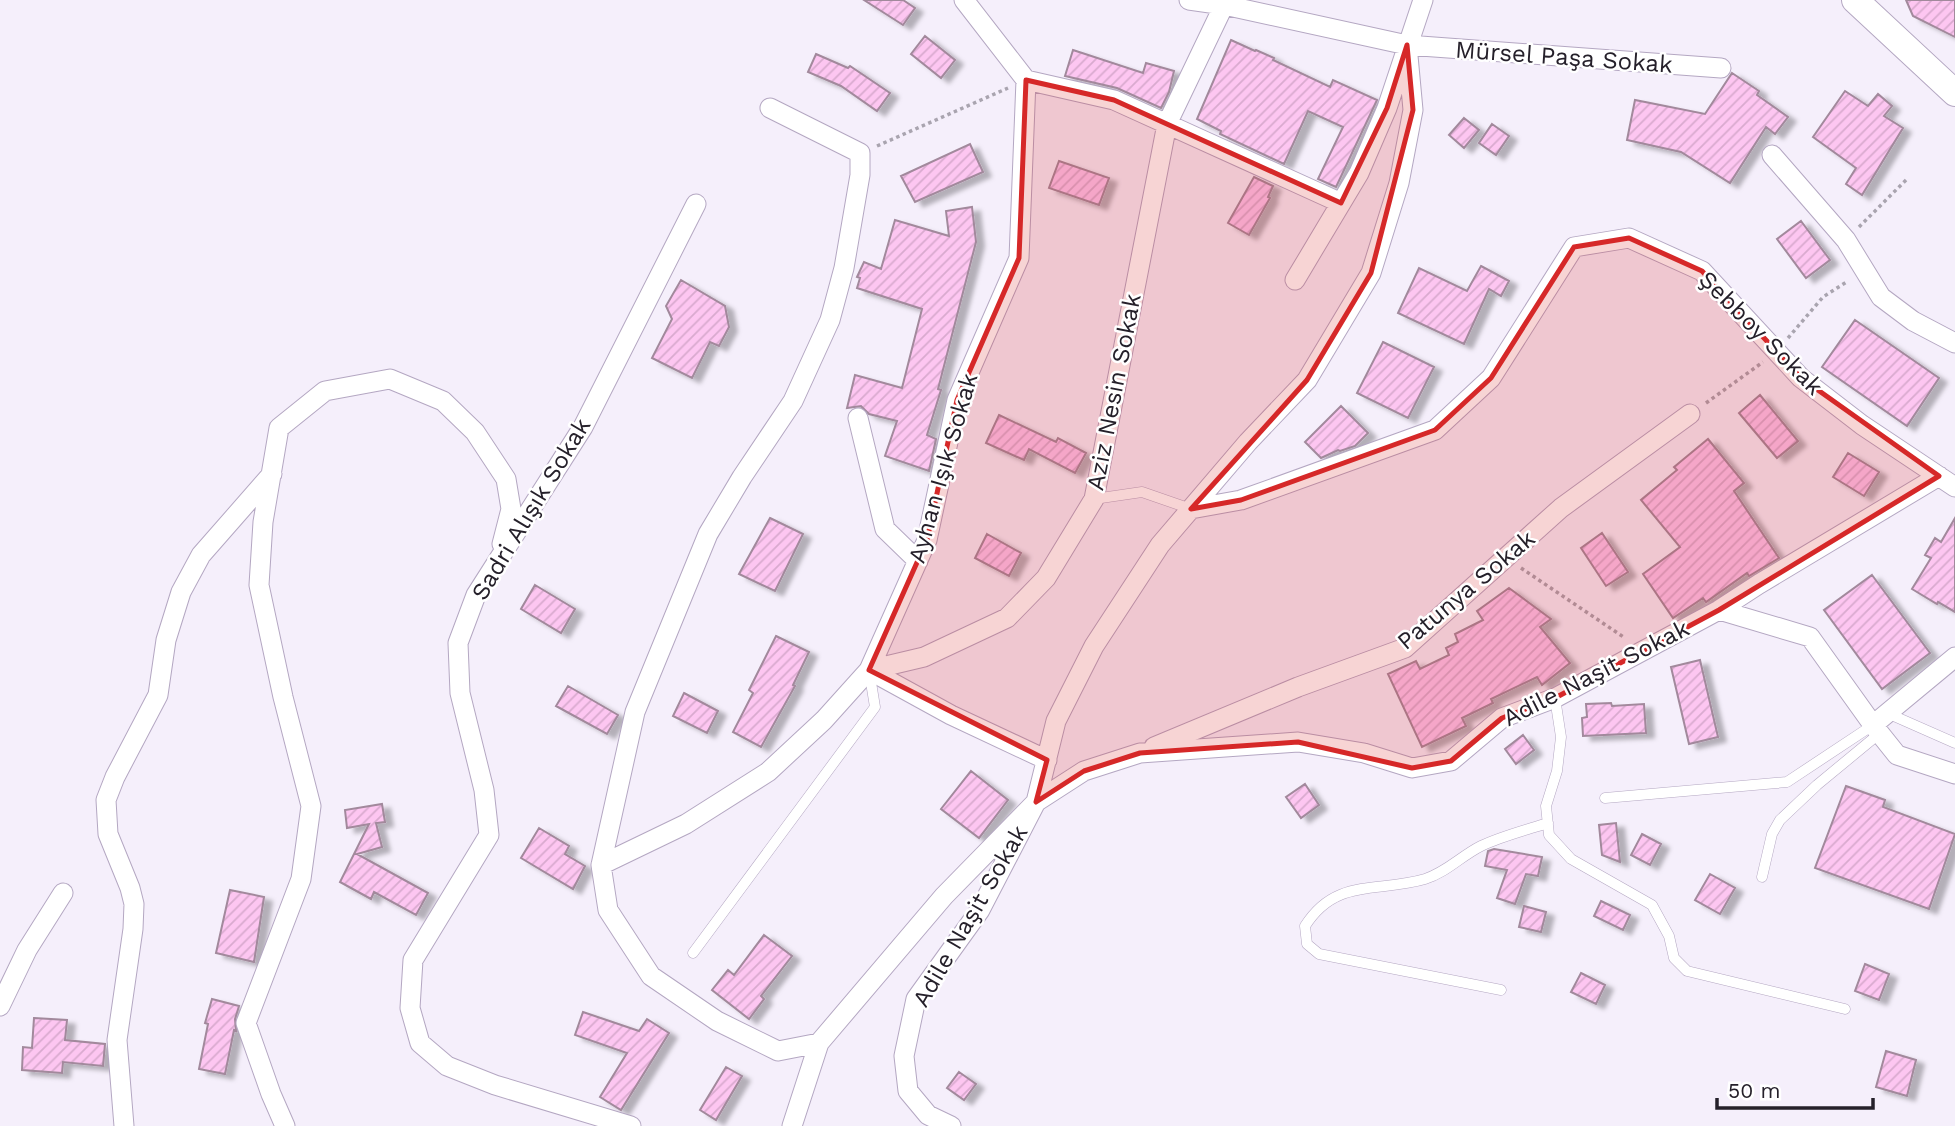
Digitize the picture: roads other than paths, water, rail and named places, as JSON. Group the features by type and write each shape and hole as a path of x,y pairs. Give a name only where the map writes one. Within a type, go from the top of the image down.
{"street":[{"path":"964,0 1026,80 1114,100 1341,203"},
{"name":"Mürsel Paşa Sokak","path":"1189,0 1224,5 1407,45 1721,68"},
{"path":"1296,280 1359,173 1387,108 1423,0"},
{"path":"1855,0 1955,93"},
{"path":"1875,0 1884,26"},
{"name":"Aziz Nesin Sokak","path":"869,670 924,657 1007,618 1046,578 1094,499 1167,124 1224,5"},
{"path":"792,1126 819,1043 944,896 1036,802 1056,721 1094,646 1160,545 1248,442 1307,380 1371,273 1399,183 1413,110 1407,45"},
{"name":"Ayhan Işık Sokak","path":"601,865 687,824 768,772 824,720 869,670 927,540 957,400 1019,258 1026,80"},
{"path":"770,108 860,153 860,175 844,268 830,320 793,401 708,534 635,712 601,865 608,910 652,976 717,1021 778,1051 819,1043"},
{"path":"1772,155 1846,240 1881,296 1913,321 1955,343"},
{"name":"Sadri Alışık Sokak","path":"631,1126 495,1085 447,1066 420,1043 410,1008 413,960 489,835 484,790 460,693 458,643 476,595 583,427 696,204"},
{"name":"Şebboy Sokak","path":"1191,509 1241,500 1435,430 1491,378 1574,247 1629,238 1702,271 1801,378 1862,425 1947,481"},
{"path":"285,1126 246,1023 301,879 311,806 259,585 262,522 273,473 279,428 325,391 390,379 443,401 475,432 506,479 511,509 497,562"},
{"name":"Patunya Sokak","path":"1140,753 1298,687 1405,648 1562,508 1690,414"},
{"path":"858,418 885,529 918,561"},
{"path":"124,1126 117,1040 133,929 134,904 108,834 106,800 115,777 159,695 166,640 181,592 201,555 273,473"},
{"name":"Adile Naşit Sokak","path":"951,1126 928,1115 908,1091 904,1056 916,999 979,910 1036,802 1084,771 1140,753 1298,742 1364,753 1412,768 1451,761 1502,719 1555,698 1720,610 1759,584 1947,481"},
{"path":"1720,610 1810,637 1880,724 1897,755 1955,774"},
{"path":"1880,724 1955,657"},
{"path":"869,670 951,715 1047,760"},
{"path":"0,1006 27,950 63,893"}],"lane":[{"path":"1094,499 1142,492 1191,509"},
{"path":"693,953 875,707 869,670"},
{"path":"1555,698 1561,737 1557,771 1546,806 1549,835 1571,859 1652,905 1669,936 1674,958 1687,971 1845,1009"},
{"path":"1605,798 1787,782 1880,724 1955,743"},
{"path":"1762,877 1772,834 1780,820 1880,724"},
{"path":"1501,990 1319,954 1307,944 1305,926 1315,909 1350,890 1424,879 1447,869 1480,847 1548,823"}]}
